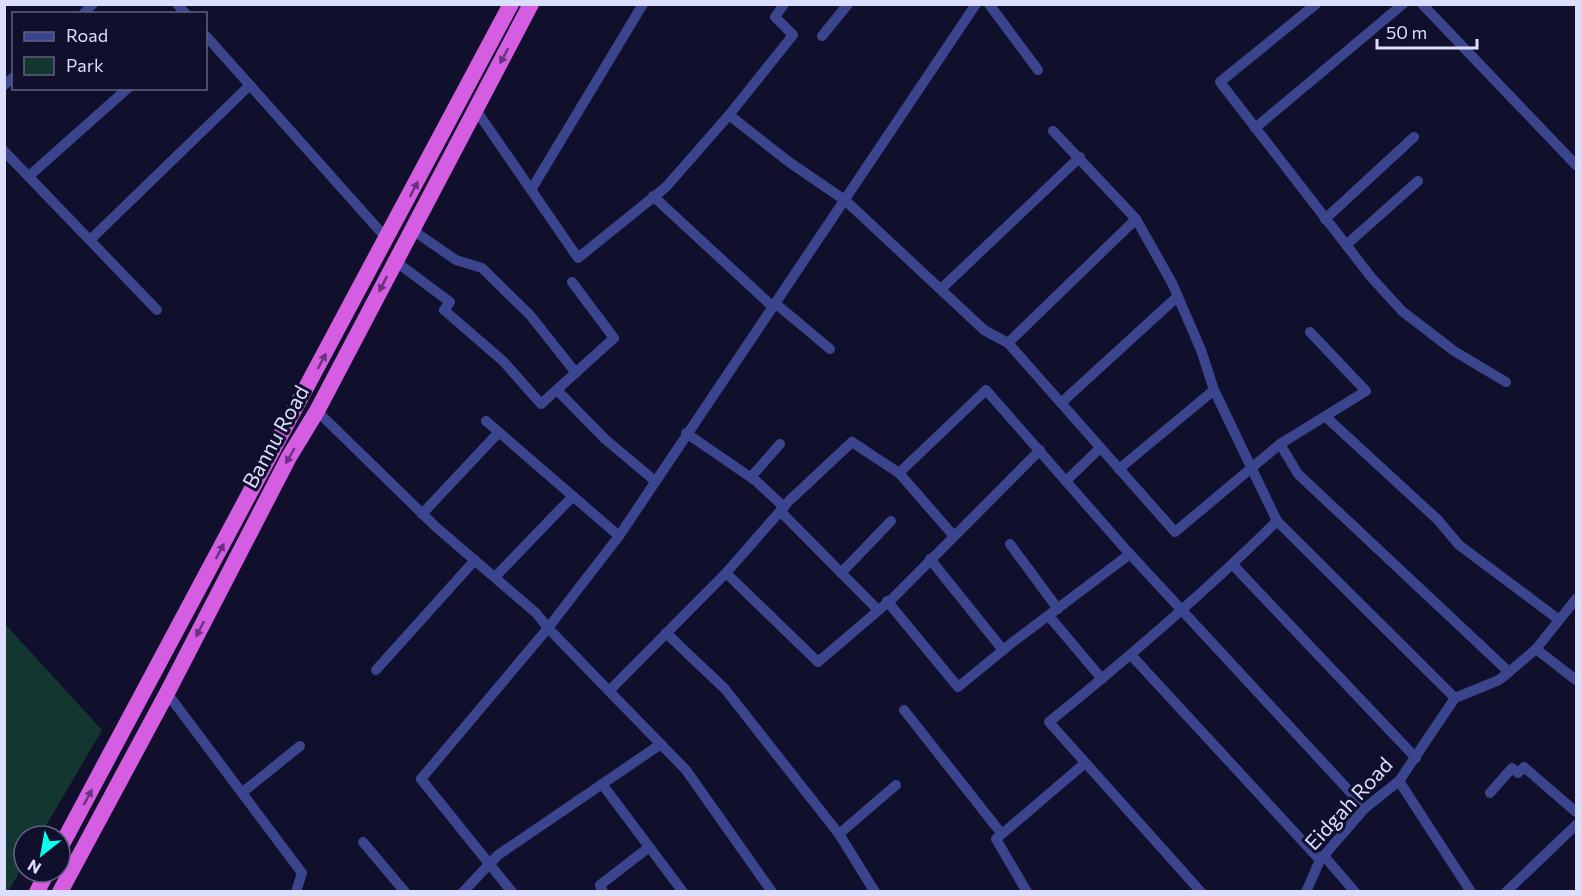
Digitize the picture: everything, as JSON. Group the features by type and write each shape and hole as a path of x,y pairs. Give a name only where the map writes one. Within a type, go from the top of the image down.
{"highway":[{"name":"Bannu Road","path":"72,826 511,4"},
{"name":"Bannu Road","path":"65,888 289,458 317,411 531,4"}],"street":[{"path":"531,190 643,4"},
{"path":"476,110 578,258 666,187 729,115 793,35 775,17 784,4"},
{"path":"822,36 848,4"},
{"path":"512,891 421,779 548,628 619,536 686,433 846,201 976,4"},
{"path":"989,4 1038,70"},
{"path":"1316,4 1220,82 1371,277 1402,311 1454,351 1506,381"},
{"path":"1255,128 1403,4"},
{"path":"1422,4 1576,165"},
{"path":"207,37 387,239"},
{"path":"90,240 250,86"},
{"path":"29,176 126,90"},
{"path":"729,115 789,162 846,201 984,330 1008,343 1175,532 1280,444 1366,391 1310,332"},
{"path":"1053,131 1080,157 1136,219 1178,296 1201,350 1214,390 1277,521 1455,698 1499,680 1509,672 1536,649 1576,599"},
{"path":"1325,219 1414,137"},
{"path":"4,151 157,310"},
{"path":"941,289 1080,157"},
{"path":"1346,245 1418,181"},
{"path":"653,196 774,305 830,349"},
{"path":"1008,343 1136,219"},
{"path":"411,229 456,260 482,268 530,315 576,373"},
{"path":"395,261 450,302 444,310 503,361 541,404 614,338 572,282"},
{"path":"1061,403 1178,296"},
{"path":"557,390 605,439 655,481"},
{"path":"899,473 986,390 1181,611 1365,808"},
{"path":"1119,469 1214,390"},
{"path":"317,411 422,514 536,613 686,770 772,891"},
{"path":"1326,417 1438,520 1459,545 1558,619"},
{"path":"486,421 619,536"},
{"path":"422,514 499,432"},
{"path":"686,433 751,477 878,610"},
{"path":"609,691 726,573 782,509 852,442 899,473 953,536"},
{"path":"751,477 780,444"},
{"path":"1280,444 1298,474 1509,672"},
{"path":"1066,481 1101,448"},
{"path":"726,573 818,662 887,602 1040,450"},
{"path":"495,577 573,496"},
{"path":"841,573 891,521"},
{"path":"1201,891 1084,764 1050,722 1131,656 1277,521"},
{"path":"1010,544 1054,613 1102,679"},
{"path":"887,602 958,687 1130,554"},
{"path":"930,559 1003,650"},
{"path":"376,670 475,560"},
{"path":"1233,564 1416,758"},
{"path":"666,633 725,688 839,834 875,891"},
{"path":"1536,649 1576,680"},
{"path":"1131,656 1355,891"},
{"path":"167,693 302,873 296,891"},
{"name":"Eidgah Road","path":"1306,891 1322,858 1365,808 1399,781 1455,698"},
{"path":"904,710 1001,832"},
{"path":"463,891 488,863 661,744"},
{"path":"243,792 300,746"},
{"path":"1027,891 996,839 1001,832 1084,764"},
{"path":"1490,793 1512,768 1518,773 1524,767 1576,812"},
{"path":"1399,781 1471,891"},
{"path":"602,784 648,848 683,891"},
{"path":"839,834 896,785"},
{"path":"1506,891 1576,825"},
{"path":"363,842 405,891"},
{"path":"603,891 600,885 648,848"}],"green space":[{"path":"4,623 102,730 47,824 12,824 13,884 8,892 4,891"}]}
